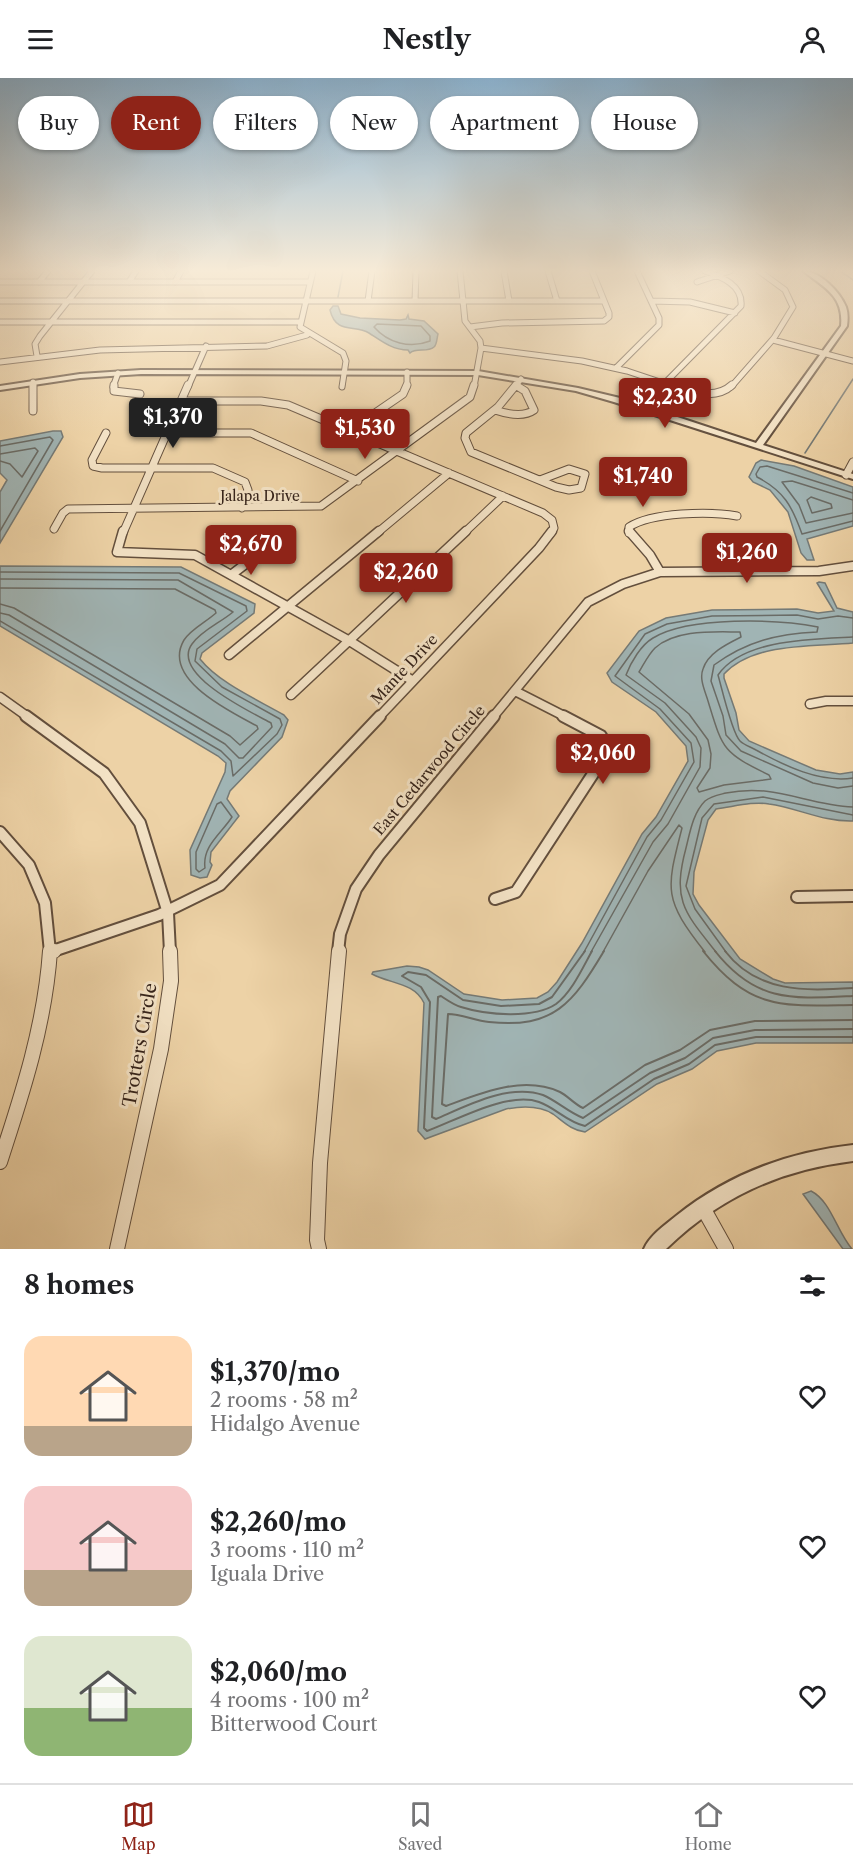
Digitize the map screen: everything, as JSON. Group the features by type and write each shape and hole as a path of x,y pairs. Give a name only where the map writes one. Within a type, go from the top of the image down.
{"street":[{"path":"37,356 35,344 48,326"},
{"path":"300,326 308,335 342,351 346,359 342,387"},
{"path":"481,326 470,327 482,348 530,351 616,368 700,394 723,393 784,326"},
{"path":"575,326 577,332"},
{"path":"616,368 658,326"},
{"path":"665,383 722,326"},
{"path":"758,446 842,332 843,326"},
{"path":"0,362 125,347 267,346 308,335"},
{"path":"773,340 853,361"},
{"path":"206,346 133,508 118,543 117,552 195,555 348,640 413,681"},
{"name":"Jalapa Drive","path":"54,529 63,513 68,509 321,506 470,397 478,373 482,348"},
{"path":"349,431 403,394 406,388 407,372"},
{"path":"118,373 113,387 114,392 140,394"},
{"path":"0,388 118,373 478,373 519,382 576,389 617,400 849,476 853,462"},
{"path":"33,382 33,411"},
{"path":"519,382 495,410 466,433 468,450 540,480 564,489 576,490 585,483 585,474 573,468 540,480"},
{"path":"495,410 509,415 531,413 534,410 519,382"},
{"name":"Mante Drive","path":"50,952 168,913 190,904 220,885 548,539 554,528 552,520 543,513 278,402 181,401"},
{"path":"106,433 92,460 93,466 213,468 245,482 248,490 242,508"},
{"path":"166,433 251,433 358,481"},
{"path":"229,656 449,473"},
{"path":"291,694 503,496"},
{"path":"660,572 650,555 629,533 629,527 635,523 684,513 722,512 737,516"},
{"path":"231,575 256,556"},
{"name":"East Cedarwood Circle","path":"319,1249 317,1240 320,1163 340,934 356,889 379,855 588,602 619,585 660,572 819,571 853,566"},
{"path":"495,899 516,892 604,757 607,746 601,736 515,691"},
{"name":"Trotters Circle","path":"0,697 104,773 140,823 168,913 171,981 161,1049 117,1249"},
{"path":"810,704 826,701 853,701"},
{"path":"0,832 15,844 30,867 41,892 48,920 50,952 48,989 42,1027 0,1162"},
{"path":"797,897 853,896"},
{"path":"653,1249 702,1206 772,1170 812,1159 853,1153"},
{"path":"702,1206 726,1249"}],"water":[{"path":"341,326 429,326 438,334 434,347 410,353 364,330"},
{"path":"61,431 63,437 0,543 0,492 7,480 0,473 0,441"},
{"path":"761,460 794,466 853,487 853,526 807,539 814,560 807,560 801,553 788,512 770,490 753,482 749,477 756,463"},
{"path":"0,566 181,567 255,604 254,613 202,653 200,659 217,676 284,715 288,720 282,737 230,791 227,799 239,816 211,852 212,865 207,877 200,878 191,875 190,850 225,772 226,763 218,756 0,626"},
{"path":"817,583 825,583 837,608 853,612 853,643 767,651 737,664 724,674 724,678 736,713 739,730 749,741 816,770 840,774 853,772 853,821 821,817 763,803 716,809 708,820 694,872 693,894 740,959 773,979 785,983 853,982 853,1043 756,1043 717,1051 692,1069 657,1084 585,1132 572,1128 548,1111 524,1107 506,1109 425,1139 418,1131 424,1003 420,996 408,987 372,974 373,972 407,966 419,967 428,970 464,994 502,1000 537,998 548,992 582,943 642,834 656,817 688,761 686,746 656,712 612,682 607,673 639,631 666,618 712,610 797,609 818,613 834,611"},
{"path":"811,1191 829,1209 852,1249 843,1249 803,1194"}],"waterway":[{"path":"805,453 853,379"}]}
